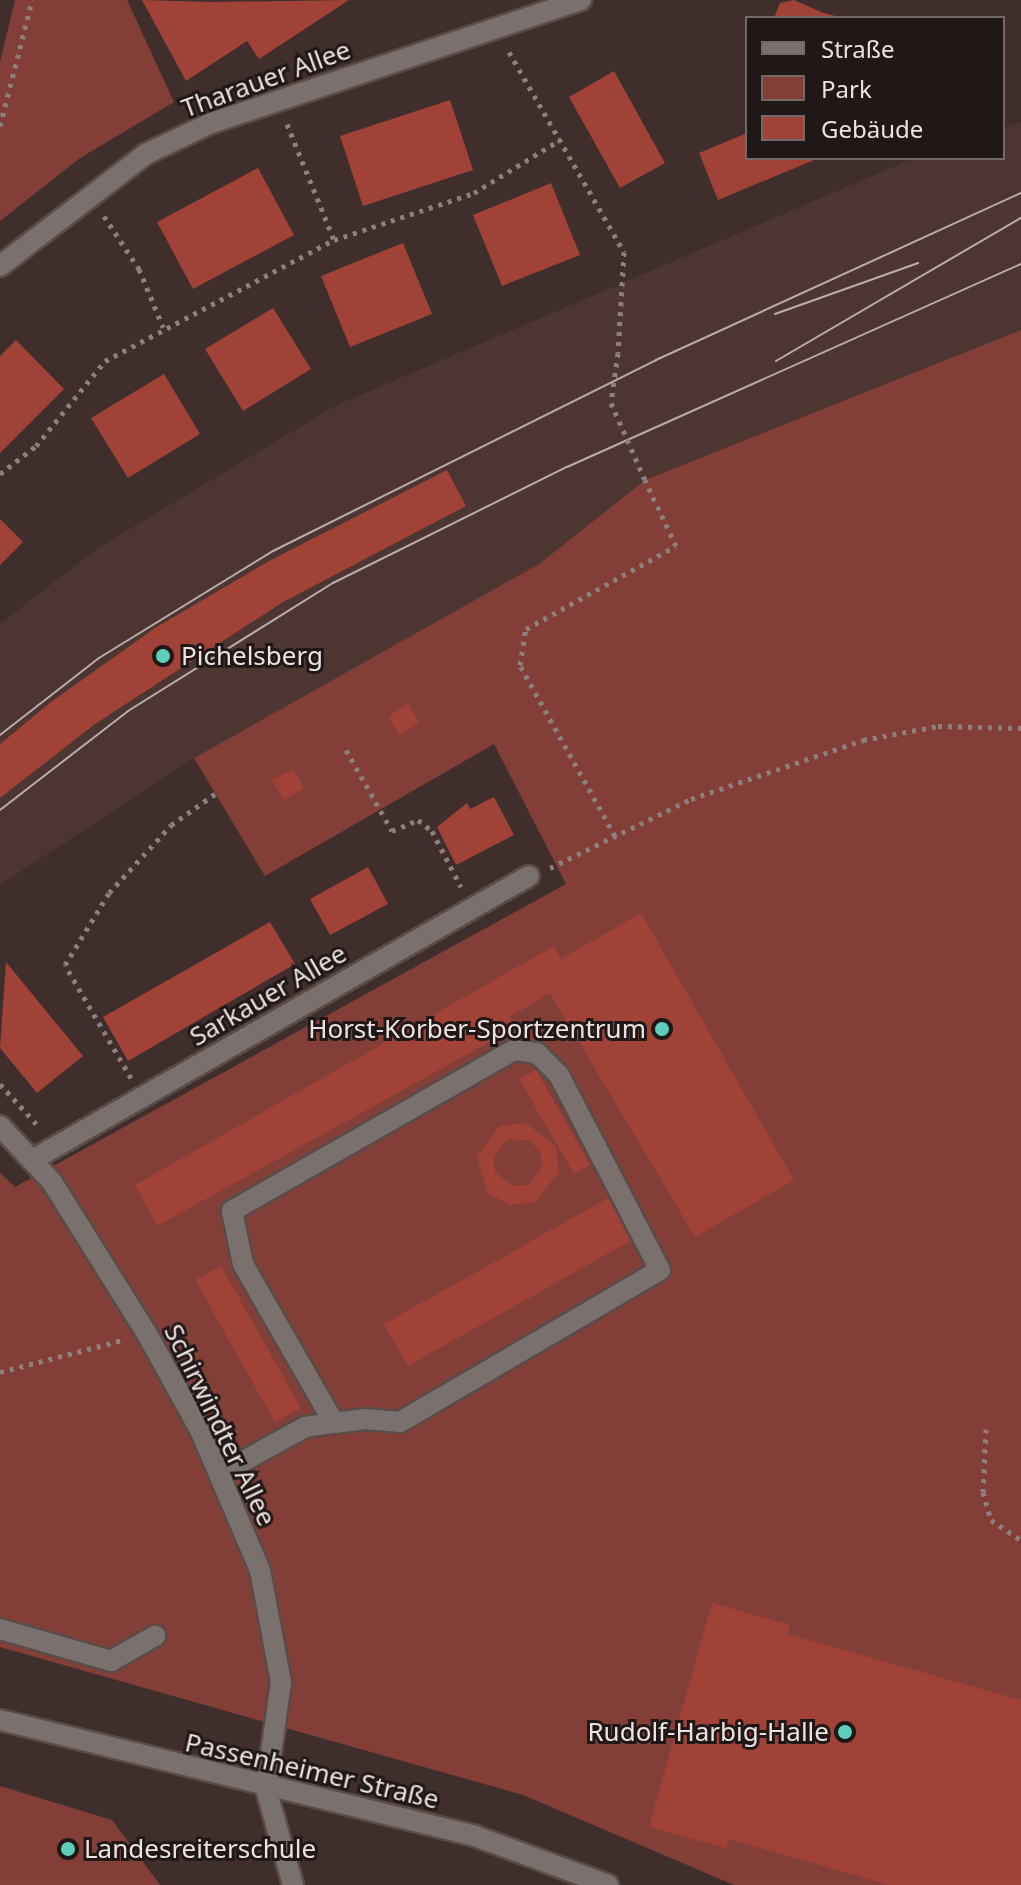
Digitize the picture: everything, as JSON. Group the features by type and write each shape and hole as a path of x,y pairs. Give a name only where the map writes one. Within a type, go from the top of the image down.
{"street":[{"name":"Tharauer Allee","path":"0,266 146,154 211,123 581,0"},
{"name":"Sarkauer Allee","path":"34,1159 529,876"},
{"path":"220,1474 305,1427 334,1423 400,1422 660,1270 559,1075 537,1053 514,1050 232,1211 243,1264 334,1423"},
{"name":"Schirwindter Allee","path":"0,1126 34,1159 147,1334 220,1474 273,1621 281,1682 266,1789"},
{"path":"0,1629 111,1661 155,1636"},
{"name":"Passenheimer Straße","path":"0,1720 266,1789 475,1836 608,1885"},
{"path":"266,1789 293,1885"}],"path":[{"path":"0,126 32,0"},
{"path":"509,52 624,252 618,353 611,403 676,546 526,629 520,665 615,836"},
{"path":"287,124 334,240"},
{"path":"0,474 36,446 105,361 163,327 334,240 474,193 561,139"},
{"path":"104,215 139,269 163,327"},
{"path":"548,869 691,799 863,740 938,726 1021,728"},
{"path":"346,750 392,831 418,820 432,831 472,908"},
{"path":"141,1096 65,965 109,893 171,825 215,794"},
{"path":"0,1084 56,1146"},
{"path":"0,1372 147,1334"},
{"path":"986,1429 983,1492 991,1520 1021,1540"}],"shaded area":[{"path":"1021,122 1021,330 645,480 539,564 194,758 0,885 0,624 98,548 335,406 909,160 1005,160 1005,127"}],"green space":[{"path":"15,0 127,0 174,102 80,158 0,221 0,62"},
{"name":"Horst-Korber-Sportzentrum","path":"1021,330 1021,1885 734,1885 523,1795 0,1647 0,1173 15,1187 566,884 494,744 265,876 194,758 539,564 645,480"},
{"name":"Landesreiterschule","path":"0,1786 112,1820 160,1885 0,1885"}],"building":[{"path":"142,0 349,0 259,59 247,41 186,81"},
{"path":"794,0 835,16 775,16 780,3"},
{"path":"614,71 665,163 620,188 569,97"},
{"path":"450,100 473,170 363,206 340,136"},
{"path":"745,134 745,160 814,160 718,200 699,153"},
{"path":"258,168 294,235 193,289 157,222"},
{"path":"551,183 580,255 502,286 473,215"},
{"path":"403,243 432,314 350,347 321,276"},
{"path":"273,308 311,369 243,411 205,349"},
{"path":"16,340 64,389 0,453 0,356"},
{"path":"164,374 200,434 128,478 91,418"},
{"path":"447,470 466,506 283,602 95,724 0,798 0,744 51,702 155,628 269,561"},
{"path":"0,519 23,542 0,565"},
{"path":"408,703 419,722 400,736 388,717"},
{"path":"293,769 304,788 284,800 272,780"},
{"path":"494,797 514,835 456,865 437,827 467,803 470,809"},
{"path":"368,867 388,904 330,935 310,899"},
{"path":"641,913 794,1180 695,1237 550,993 509,1017 515,1028 157,1226 135,1185 554,946 561,959"},
{"path":"270,922 295,964 128,1061 103,1017"},
{"path":"6,962 83,1056 37,1093 0,1048"},
{"path":"536,1070 590,1165 574,1174 519,1079"},
{"path":"526,1123 556,1146 559,1172 535,1202 510,1205 487,1193 477,1156 500,1126","holes":["507,1139 530,1140 540,1152 542,1167 528,1185 513,1186 495,1172 494,1157"]},
{"path":"608,1198 632,1240 408,1366 384,1324"},
{"path":"221,1266 301,1408 275,1422 195,1280"},
{"name":"Rudolf-Harbig-Halle","path":"712,1603 790,1625 787,1634 1021,1700 1021,1885 890,1885 729,1839 726,1848 649,1827"}],"tram line":[{"path":"0,735 99,658 273,551 656,360 1021,193"},
{"path":"776,361 1021,218"},
{"path":"775,314 918,263"},
{"path":"0,810 128,711 333,583 567,467 1021,264"}],"place":[{"name":"Pichelsberg","path":"163,656"},
{"name":"Horst-Korber-Sportzentrum","path":"662,1029"},
{"name":"Rudolf-Harbig-Halle","path":"845,1732"},
{"name":"Landesreiterschule","path":"68,1849"}]}
